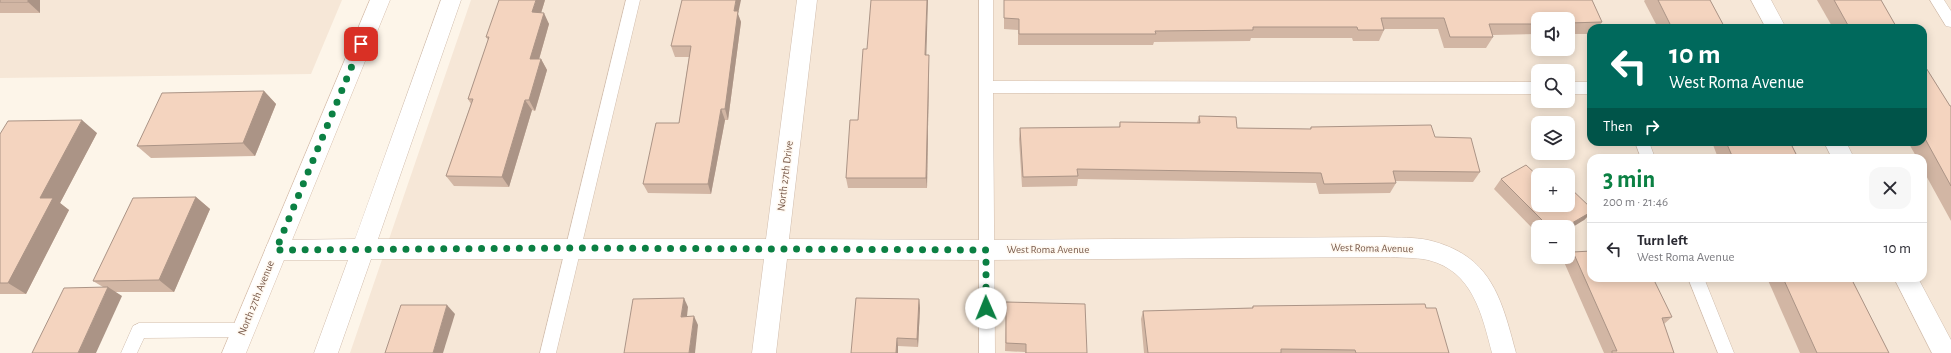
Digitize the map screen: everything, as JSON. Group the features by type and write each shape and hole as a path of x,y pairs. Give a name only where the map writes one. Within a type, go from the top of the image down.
{"street":[{"name":"North 27th Avenue","path":"234,353 380,0"},
{"path":"326,353 451,0"},
{"name":"North 27th Drive","path":"764,353 807,0"},
{"path":"1761,0 1774,24"},
{"name":"West Roma Avenue","path":"276,250 362,251 574,248 986,250 1385,247 1427,249 1442,253 1459,261 1473,272 1490,307 1504,353"},
{"path":"1908,282 1945,353"}],"lane":[{"path":"548,353 633,0"},
{"path":"986,0 987,353"},
{"path":"1937,0 1951,22"},
{"path":"986,87 1531,88"},
{"path":"1575,88 1587,88"},
{"path":"1698,282 1726,353"},
{"path":"129,353 139,331 244,330"}],"shaded area":[{"path":"0,0 342,0 311,74 0,78"},
{"path":"471,0 1951,0 1951,353 350,353"}],"building":[{"path":"0,0 28,0 28,2 0,2"},
{"path":"499,0 536,0 532,12 544,13 530,59 541,59 529,100 525,100 502,177 446,176 473,99 468,99 489,37 486,37"},
{"path":"682,0 736,0 734,11 738,11 725,109 721,109 708,184 643,184 656,123 679,123 691,46 671,46"},
{"path":"871,0 927,0 925,55 929,55 926,178 846,178 850,120 858,120 863,49 867,49"},
{"path":"1004,0 1592,0 1602,22 1575,23 1575,12 1531,12 1531,24 1489,24 1493,37 1450,37 1444,18 1381,18 1384,30 1358,30 1357,27 1253,27 1253,30 1155,31 1156,34 1019,34 1019,19 1004,18"},
{"path":"1658,0 1710,0 1723,24 1670,24"},
{"path":"1834,0 1881,0 1895,24 1847,24"},
{"path":"1927,69 1951,106 1951,186 1927,142"},
{"path":"264,91 243,143 137,146 162,93"},
{"path":"1199,116 1236,117 1237,128 1311,129 1311,127 1431,125 1435,137 1471,138 1480,172 1393,171 1396,183 1324,184 1321,173 1077,169 1078,176 1023,177 1020,128 1120,127 1120,122 1200,123"},
{"path":"82,120 40,198 53,198 8,283 0,283 0,134 8,121"},
{"path":"1728,146 1792,146 1796,154 1731,154"},
{"path":"1526,165 1531,170 1531,209 1501,179"},
{"path":"1575,193 1587,204 1587,214 1575,221 1575,220 1542,220 1534,212 1575,212"},
{"path":"196,197 159,280 93,281 133,198"},
{"path":"1587,251 1587,282 1655,282 1672,317 1662,318 1674,353 1612,353 1612,351 1617,351 1575,256 1575,252"},
{"path":"1785,282 1853,282 1889,353 1817,353"},
{"path":"108,287 78,353 32,353 64,288"},
{"path":"684,298 681,317 694,316 689,353 624,353 633,299"},
{"path":"856,298 919,299 917,339 897,338 896,353 851,353"},
{"path":"1006,302 1085,304 1087,353 1026,353 1026,344 1006,343"},
{"path":"1425,304 1426,308 1436,308 1449,353 1356,353 1355,350 1281,349 1281,353 1148,353 1143,311 1253,308 1253,306"},
{"path":"401,305 447,305 433,353 385,353"}],"route":[{"path":"361,44 276,250 362,251 574,248 986,250 986,308"}]}
